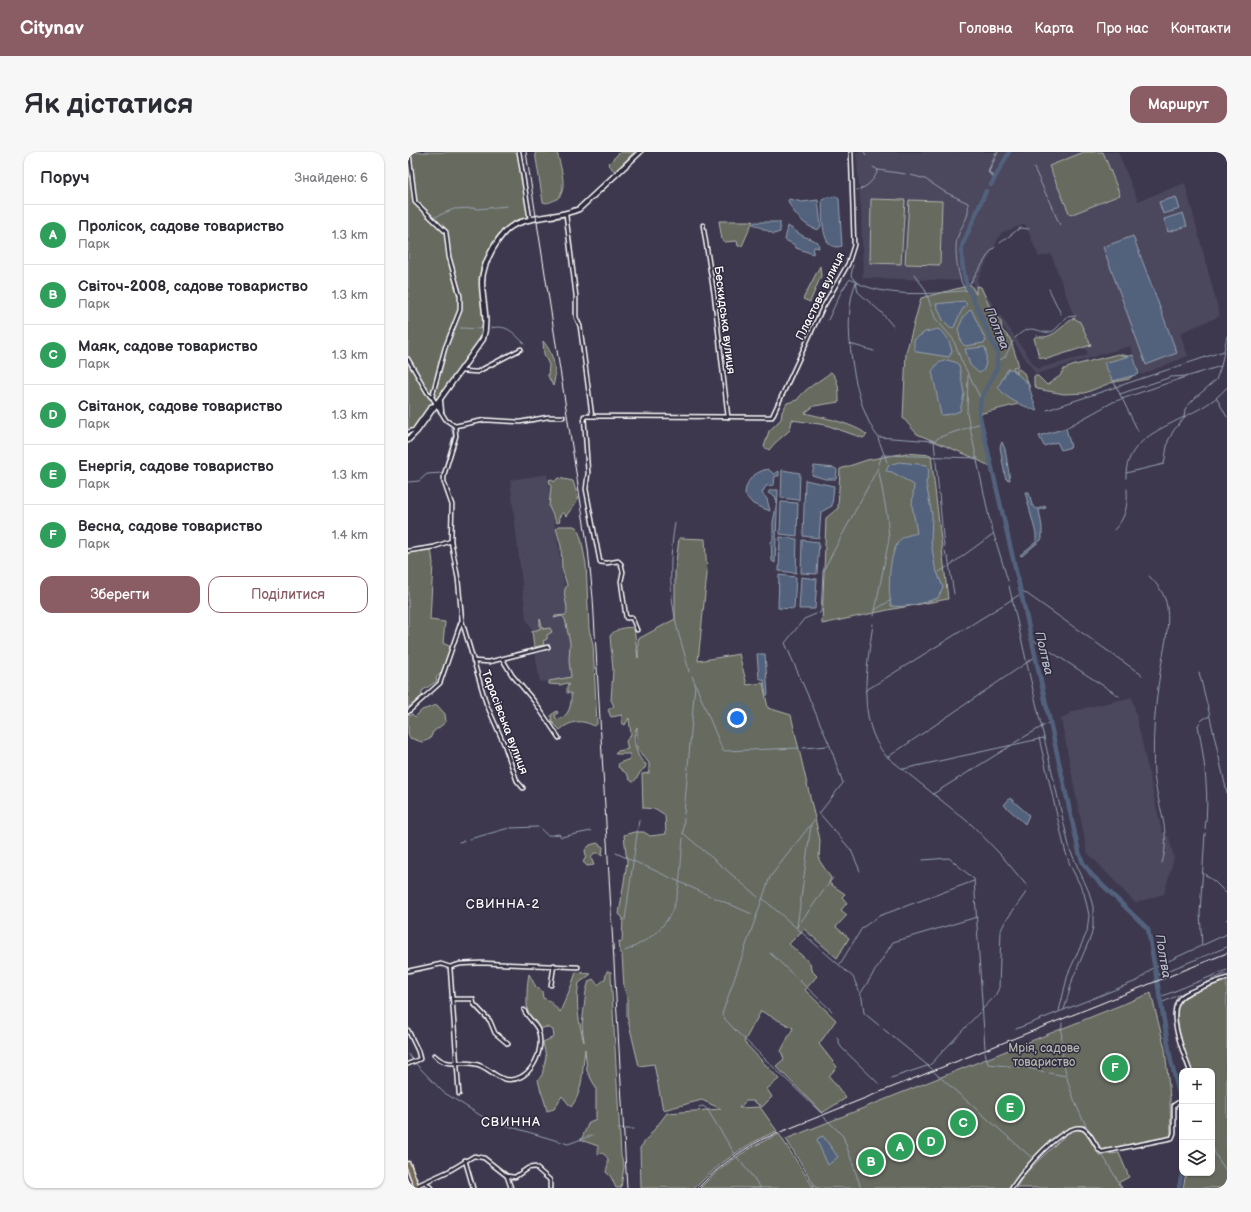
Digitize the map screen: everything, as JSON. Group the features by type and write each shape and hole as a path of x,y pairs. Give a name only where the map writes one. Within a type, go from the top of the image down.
{"main road":[{"path":"408,440 417,431 478,348 486,329 482,280 485,267 498,240 505,231 518,223 566,215 587,204 640,152"},
{"path":"438,402 441,411"},
{"path":"432,410 437,409 441,411"},
{"path":"408,1164 417,1187"}],"street":[{"path":"409,152 414,198 419,207 442,226 446,232 449,258 460,296 460,310 445,348 432,397"},
{"path":"519,152 530,220"},
{"name":"Пластова вулиця","path":"728,417 772,417 822,310 848,264 854,246 851,152"},
{"path":"566,215 576,296 576,317 580,326 592,416"},
{"name":"Бескидська вулиця","path":"703,225 714,294 728,417"},
{"path":"462,371 477,372 521,349"},
{"path":"408,359 427,392 438,402 431,406 414,430 408,432"},
{"path":"441,411 446,420 455,426 485,420 520,422 548,417 563,417"},
{"path":"637,630 632,618 626,618 621,581 623,572 621,564 618,561 607,563 600,562 598,554 586,489 588,473 584,416 728,417"},
{"name":"Тарасівська вулиця","path":"455,426 456,436 444,475 453,514 451,541 458,579 462,621 492,720 504,744 517,781 523,788"},
{"path":"408,551 434,547 451,541"},
{"path":"408,712 440,683 462,621"},
{"path":"473,661 489,662 503,660 548,647"},
{"path":"503,660 512,675 534,701 559,738"},
{"path":"408,971 441,964 450,967 460,964 481,963 578,967"},
{"path":"551,985 554,965"},
{"path":"450,967 459,1094"},
{"path":"1189,1068 1174,1015 1175,1007 1183,996 1227,978"},
{"path":"452,999 473,999 474,1004 490,1020 495,1033 508,1044"},
{"path":"434,1055 444,1062 457,1064 473,1063 482,1066 496,1076 505,1080 515,1079 529,1072 538,1054 540,1044 538,1030 524,1010"},
{"path":"408,1030 418,1051 420,1059 408,1064"},
{"path":"1012,1188 1020,1174 1036,1157 1071,1129 1083,1128 1086,1130 1099,1150 1102,1152 1172,1138 1174,1133 1174,1105 1179,1102"},
{"path":"417,1187 474,1156 484,1158 507,1176 515,1177 528,1168 535,1167 550,1180 550,1188"},
{"path":"466,1160 473,1188"},
{"path":"507,1176 511,1188"},
{"path":"426,1183 431,1188"}],"shaded area":[{"path":"856,152 1118,152 1138,201 1185,183 1220,316 1180,333 1188,356 1141,375 1130,346 1036,374 972,281 863,278 861,210","holes":["1025,224 1039,257 1051,254 1088,355 1037,369 977,281 1001,233"]},
{"path":"547,474 567,603 574,679 540,682 536,659 536,637 526,619 510,480"},
{"path":"1132,697 1162,832 1169,837 1174,858 1164,894 1135,903 1087,852 1061,719 1073,711"}],"green space":[{"path":"408,152 518,152 529,217 528,219 506,228 497,236 482,264 479,278 484,325 479,341 441,394 429,406 408,437"},
{"path":"535,152 557,152 562,171 563,185 560,196 555,200 546,203 543,202"},
{"path":"620,152 634,152 615,172 608,164"},
{"path":"1084,152 1103,152 1120,195 1070,215 1049,166"},
{"path":"871,199 905,200 901,264 870,263"},
{"path":"909,200 942,201 940,265 905,264"},
{"path":"719,221 753,221 742,246 738,246 737,241 725,242 722,240"},
{"path":"820,266 821,276 810,302 803,299"},
{"path":"971,285 976,294 976,286 981,287 991,310 1001,322 1002,330 1010,338 1018,363 1017,367 1013,367 1019,379 1016,369 1019,369 1024,373 1030,388 1026,402 979,414 991,467 974,458 917,434 903,418 906,353 921,298"},
{"path":"1074,318 1080,322 1091,345 1047,359 1039,357 1034,338 1037,336 1047,336 1057,332"},
{"path":"543,341 547,346 554,362 555,375 553,386 548,376 549,365 544,354"},
{"path":"1118,354 1132,357 1138,371 1129,379 1110,383 1085,393 1064,394 1037,389 1034,384 1034,376 1038,376 1047,385 1060,376 1064,369"},
{"path":"831,372 836,378 839,390 839,402 814,406 805,413 847,424 855,427 867,435 863,438 826,425 792,420 790,430 769,450 764,447 769,431 781,419 782,412 787,403 797,400 809,388"},
{"path":"906,453 931,455 948,599 822,624 826,518 838,508 840,469 867,460"},
{"path":"558,478 573,481 577,494 577,500 566,516 563,512 559,517 560,521 557,523 549,507 551,487 549,480 552,479 554,482"},
{"path":"559,526 574,526 577,528 581,538 586,564 589,629 593,644 597,724 594,726 585,722 576,722 560,730 552,722 551,715 557,711 558,713 555,715 557,720 564,716 569,710 571,693 567,693 567,686 570,685 567,683 560,685 549,684 549,681 571,677 569,661 570,643 565,619 562,616 554,618 555,616 566,615 567,611 564,592 567,585 562,568 561,546 556,528"},
{"path":"679,538 705,539 707,574 698,661 739,654 747,685 763,683 768,708 791,715 820,840 819,860 831,878 829,883 845,894 842,897 847,903 841,910 847,915 836,927 849,938 837,958 804,929 789,944 810,963 811,970 817,976 805,990 836,1020 819,1044 837,1067 829,1076 846,1098 822,1113 776,1066 784,1059 781,1051 793,1028 761,1011 744,1042 779,1079 767,1089 772,1097 762,1107 753,1101 746,1101 739,1108 760,1107 777,1131 743,1148 713,1170 695,1188 641,1188 640,1148 667,1113 721,1109 702,1100 663,1110 654,1064 639,1066 627,1016 627,997 624,987 622,954 620,952 619,941 622,942 623,918 619,914 627,862 624,835 634,832 644,832 650,836 666,834 665,815 656,809 643,808 642,774 649,773 649,763 637,749 637,727 634,736 636,747 642,761 646,764 645,768 633,782 627,774 618,767 619,763 630,759 630,754 615,754 618,751 628,749 626,741 631,735 629,718 625,725 622,723 622,715 611,717 608,710 614,706 611,700 613,670 610,636 614,632 621,629 628,627 634,628 638,658 638,639 675,619 675,571"},
{"path":"431,548 433,563 430,620 445,622 443,643 451,647 443,671 436,678 437,681 422,691 422,696 408,708 408,551"},
{"path":"540,619 543,629 550,628 552,632 547,635 547,639 543,641 544,645 534,647 532,631 540,629"},
{"path":"437,705 445,714 446,722 433,732 430,739 422,742 410,738 408,734 408,717 412,714 415,717 422,710"},
{"path":"597,843 603,847 602,856 598,853 594,853 591,858 594,865 587,866 583,862 586,857 585,850 590,845"},
{"path":"607,971 611,972 621,1155 624,1166 621,1188 616,1188 611,1177 606,1172 608,1160 602,1153 598,1154 598,1146 581,1140 589,1122 596,1119 596,1088 587,1071 585,1049 582,1079 575,1101 571,1107 562,1096 554,1109 547,1111 538,1080 542,1075 546,1057 543,1042 554,1037 553,1030 547,1027 539,1029 532,1021 528,1013 527,1005 529,974 536,987 542,991 543,998 550,1001 560,1012 576,972 591,974 579,983 577,997 578,1012 584,1042 582,1025 586,991 589,981 593,979 598,985 605,979"},
{"path":"1227,979 1227,1188 1183,1188 1185,1176 1215,1176 1215,1068 1190,1068 1180,1034 1177,1014 1178,1006 1182,1000 1192,993"},
{"name":"Мрія, садове товариство","path":"1151,993 1165,1049 1170,1097 1171,1136 1102,1150 1086,1126 1072,1127 1061,1133 1045,1146 1022,1171 1010,1188 816,1188 786,1139"},
{"path":"1072,1129 1084,1131 1099,1155 1119,1153 1129,1177 1118,1183 1122,1188 1016,1188 1025,1173"},
{"path":"779,1134 814,1188 700,1188 718,1171 737,1157"}],"water":[{"path":"836,196 839,199 842,246 835,247 829,244 826,238 823,222 822,200 827,197"},
{"path":"1176,197 1180,209 1163,214 1159,202"},
{"path":"789,199 802,202 818,200 821,226 818,230 804,223 796,215 790,206 788,201"},
{"path":"1183,213 1187,226 1168,232 1164,219"},
{"path":"755,222 780,222 780,232 774,234 753,224"},
{"path":"788,226 803,236 818,242 819,248 814,247 813,254 796,248 795,245 785,240"},
{"path":"1133,236 1177,353 1146,365 1103,247"},
{"path":"964,301 967,304 962,310 954,327 951,328 943,320 936,304"},
{"path":"971,309 986,341 984,343 965,346 961,342 958,329 964,316"},
{"path":"938,329 944,333 949,341 952,351 949,357 917,352 914,348 914,340 925,332"},
{"path":"985,347 985,365 983,371 979,373 970,365 965,349"},
{"path":"1133,355 1139,374 1113,381 1104,363"},
{"path":"947,360 955,362 959,365 964,394 960,411 941,415 932,371 938,363"},
{"path":"1008,369 1012,369 1028,384 1037,411 1006,396 998,387"},
{"path":"1066,428 1071,447 1061,450 1057,442 1044,446 1039,436"},
{"path":"1002,442 1005,449 1010,480 1006,479 1005,476 1000,447"},
{"path":"899,462 927,465 929,472 926,483 932,515 931,541 935,567 943,587 938,598 915,605 891,606 889,582 893,554 896,546 902,538 917,533 912,505 914,485 892,472 886,471 889,465"},
{"path":"814,466 835,468 837,470 836,479 825,479 812,475"},
{"path":"768,469 774,474 779,471 779,476 775,476 774,485 766,486 762,493 767,499 770,511 753,504 745,495 745,490 751,478 758,472"},
{"path":"782,470 800,473 799,500 781,498"},
{"path":"805,480 834,486 832,506 821,512 819,538 803,536"},
{"path":"770,490 778,490 775,563 772,561 771,542 773,540 773,522 777,502 775,496 768,493"},
{"path":"1025,492 1029,492 1032,505 1037,509 1045,506 1046,508 1039,510 1042,527 1042,539 1022,556 1020,555 1036,542 1036,534"},
{"path":"781,502 798,503 797,536 780,534"},
{"path":"780,537 797,539 796,573 779,571"},
{"path":"802,540 819,542 817,574 801,573"},
{"path":"779,575 796,577 794,609 778,608"},
{"path":"801,577 817,579 815,609 799,609"},
{"path":"757,654 765,654 768,695 766,695 764,680 759,678"},
{"path":"1010,798 1029,815 1025,824 1004,805"},
{"path":"823,1136 838,1157 828,1165 817,1141 818,1138"}],"waterway":[{"path":"994,179 988,172 996,152"},
{"path":"995,178 989,172 998,152"},
{"name":"Полтва","path":"991,185 1009,152"},
{"path":"873,167 878,170 905,174"},
{"path":"1034,168 1060,225"},
{"path":"857,190 870,183 878,170"},
{"path":"911,175 925,179 945,192 968,203 968,213 958,236 956,248 957,264 961,280 966,291"},
{"name":"Полтва","path":"986,191 962,246 962,262 966,283 998,354 997,368 981,399 979,413 1079,852 1083,863 1092,875 1148,929 1171,1061 1182,1104"},
{"path":"435,217 454,209 478,209 507,206"},
{"path":"1000,243 1020,228 1029,229"},
{"path":"968,287 990,252 995,247"},
{"path":"853,265 851,276 856,282 858,292 881,312 893,326"},
{"path":"914,274 925,289 935,318 953,339 961,360 981,399"},
{"path":"828,320 841,292 850,279 878,290 909,294 970,290"},
{"path":"856,282 851,297 849,317 852,361 862,405 878,437 934,441 940,437 981,423"},
{"path":"1049,289 1061,314"},
{"path":"1015,338 1022,332 1032,329 1044,332 1053,331 1066,317 1076,316"},
{"path":"460,328 482,329"},
{"path":"491,328 506,328 525,344"},
{"path":"1189,376 1221,366 1227,336"},
{"path":"998,361 1005,357 1013,341"},
{"path":"850,344 874,351"},
{"path":"1047,410 1224,351"},
{"path":"1126,473 1164,464 1168,441 1174,430 1184,418 1185,409 1195,398 1216,380 1221,366"},
{"path":"968,375 967,413 990,522 1008,581"},
{"path":"1120,394 1171,377 1186,376"},
{"path":"1064,429 1113,402 1188,376"},
{"path":"1113,380 1138,431"},
{"path":"1126,478 1129,460 1137,447 1149,436 1199,409 1214,399 1227,387"},
{"path":"1217,399 1227,417"},
{"path":"451,426 453,435"},
{"path":"443,471 453,436"},
{"path":"878,438 887,462"},
{"path":"934,441 944,547"},
{"path":"874,616 889,539 887,515 878,467 882,455 978,458"},
{"path":"819,613 821,612 823,571 878,468"},
{"path":"408,482 419,481 427,474 442,473"},
{"path":"1114,530 1124,516 1127,500 1127,489"},
{"path":"675,523 671,556 672,601 675,620 689,672"},
{"path":"949,566 993,534"},
{"path":"945,551 946,556"},
{"path":"948,557 954,594"},
{"path":"939,572 947,567"},
{"path":"1149,576 1163,594 1168,615 1154,724 1153,749 1154,774 1165,829 1165,852 1162,863"},
{"path":"1009,586 1070,850 1089,892 1093,907 1093,927 1091,936 1073,978 1064,1010"},
{"path":"1020,589 1142,675"},
{"path":"865,691 1019,595"},
{"path":"875,610 891,600"},
{"path":"816,614 804,619 785,643 830,746 843,783 818,815"},
{"path":"873,624 868,657 866,692 870,725 876,741 885,755 972,825 1000,854 1028,887"},
{"path":"1030,638 1119,696"},
{"path":"888,757 1035,657"},
{"path":"1199,672 1210,716 1203,719 1198,725 1207,791 1205,829"},
{"path":"692,676 723,751 799,748"},
{"path":"684,814 695,684"},
{"path":"1210,717 1227,793"},
{"path":"1014,743 1050,722"},
{"path":"1039,738 1065,850 1070,865 1084,893 1089,915 1087,932 1068,974 1059,1011"},
{"path":"903,769 1044,738"},
{"path":"933,794 1012,745"},
{"path":"803,748 828,746"},
{"path":"820,814 851,850 860,871"},
{"path":"683,834 684,818"},
{"path":"815,819 770,877 722,1014 736,1031 821,1113"},
{"path":"625,920 639,820"},
{"path":"797,927 811,825"},
{"path":"511,828 538,827"},
{"path":"470,839 509,828"},
{"path":"541,829 547,835 559,834 561,837 591,831"},
{"path":"683,833 758,897"},
{"path":"1202,946 1200,913 1205,833"},
{"path":"625,951 644,941 658,931 668,919 678,892 683,838"},
{"path":"459,842 464,841"},
{"path":"616,853 642,865"},
{"path":"923,860 949,858 974,879 985,1048"},
{"path":"645,866 710,896"},
{"path":"1203,873 1227,894"},
{"path":"797,927 833,878"},
{"path":"840,964 862,928 879,916 974,881"},
{"path":"891,1078 930,1065 995,996 999,988 1001,930 1027,891"},
{"path":"713,897 752,914"},
{"path":"762,898 853,977 862,998 864,1013 932,1069"},
{"path":"861,993 893,942 977,917"},
{"path":"1016,1029 1139,980 1151,969 1227,934"},
{"path":"1157,975 1227,947"},
{"path":"770,953 832,1011"},
{"path":"1160,997 1227,970"},
{"path":"1161,1003 1227,973"},
{"path":"1062,1023 1062,1053 1068,1081 1077,1107 1090,1133"},
{"path":"837,1037 841,1047 879,1084"},
{"path":"985,1052 988,1064 1028,1068 1044,1072"},
{"path":"408,1054 412,1059"},
{"path":"415,1063 443,1092 488,1120 568,1144 593,1135"},
{"path":"934,1072 1031,1157"},
{"path":"1049,1073 1066,1076"},
{"path":"699,1107 703,1106 707,1109 735,1154"},
{"path":"824,1117 843,1136 861,1188"},
{"path":"618,1129 634,1129"},
{"path":"1102,1154 1122,1188"},
{"path":"1215,1154 1227,1172"},
{"path":"737,1157 761,1188"},
{"name":"Полтва","path":"1179,1188 1181,1176"}],"railway":[{"path":"526,152 588,549 593,598 627,1188"},
{"path":"698,1188 728,1161 763,1139 1227,953"}],"place":[{"name":"Весна, садове товариство","path":"1115,1068"},
{"name":"Енергія, садове товариство","path":"1010,1108"},
{"name":"Маяк, садове товариство","path":"963,1123"},
{"name":"Світанок, садове товариство","path":"931,1142"},
{"name":"Пролісок, садове товариство","path":"900,1147"},
{"name":"Світоч-2008, садове товариство","path":"871,1162"}],"district":[{"name":"СВИННА-2","path":"503,903"},
{"name":"СВИННА","path":"511,1121"}]}
